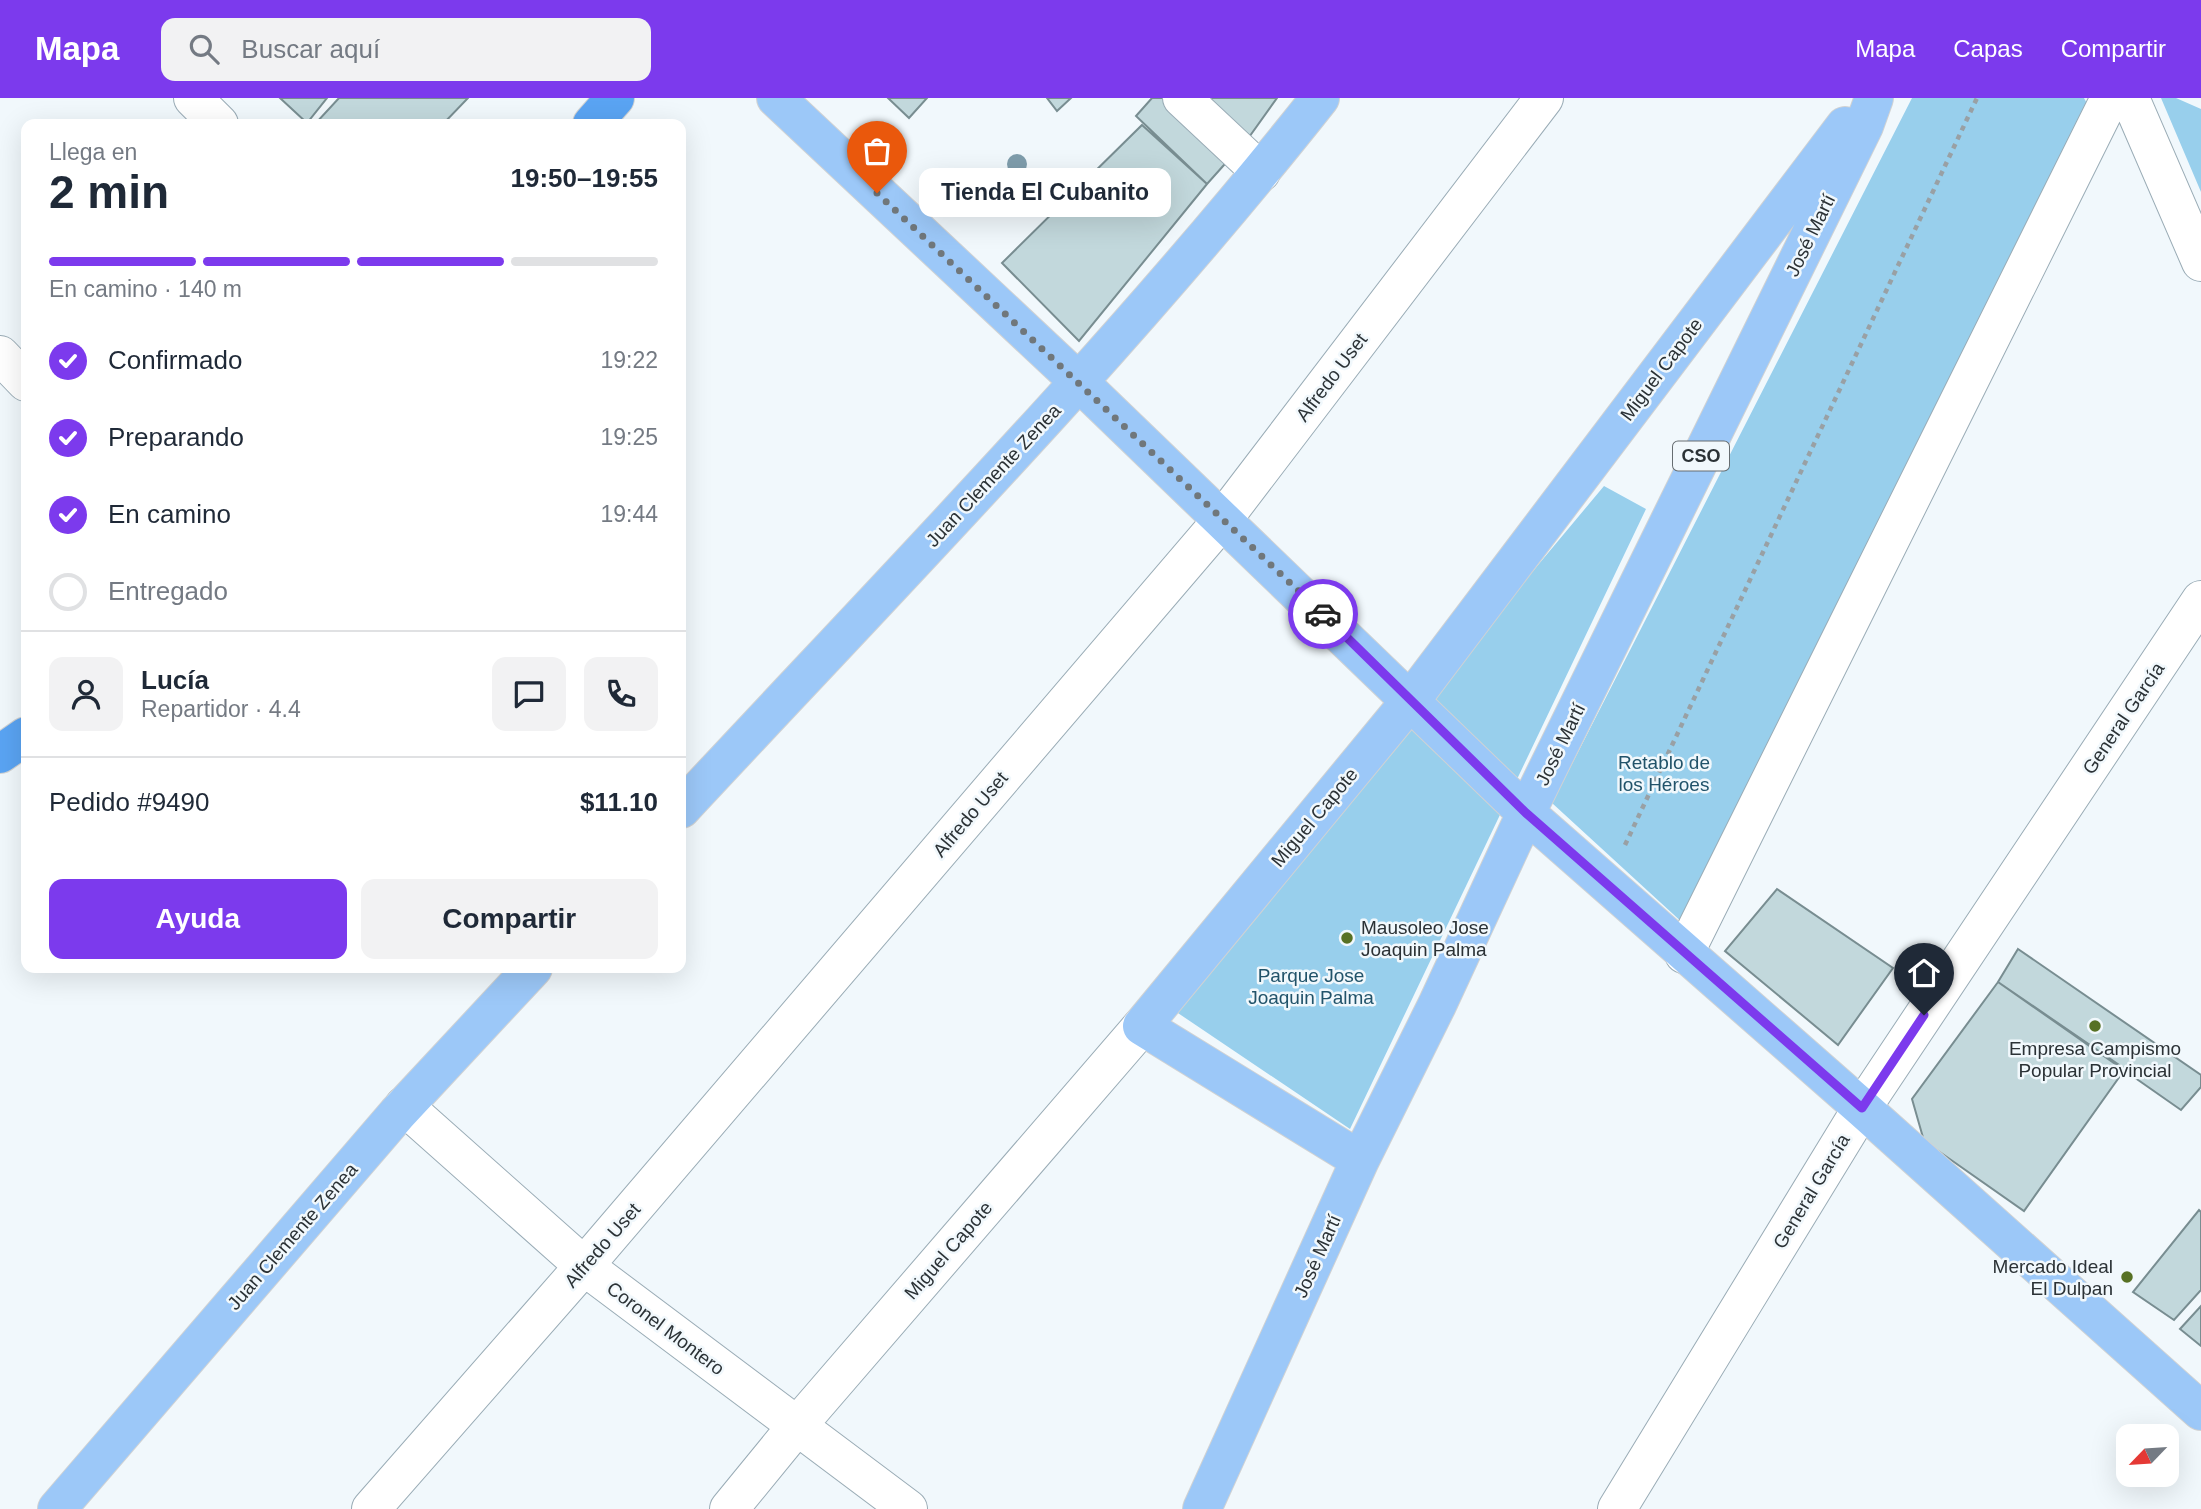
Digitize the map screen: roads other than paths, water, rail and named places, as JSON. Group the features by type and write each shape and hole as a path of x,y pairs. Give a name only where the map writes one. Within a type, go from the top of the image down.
{"highway":[{"path":"596,119 615,98"},
{"path":"0,754 21,739"}],"main road":[{"path":"776,98 1223,519 1526,813 2201,1411"},
{"name":"Juan Clemente Zenea","path":"686,804 1079,382 1261,172 1320,98"},
{"name":"Miguel Capote","path":"1142,1026 1411,699 1866,98"},
{"name":"José Martí","path":"1202,1509 1360,1160 1437,1005 1526,813 1858,138 1874,98"},
{"name":"Juan Clemente Zenea","path":"57,1509 404,1106 528,973"},
{"path":"1142,1026 1360,1160"}],"street":[{"path":"193,98 214,119"},
{"path":"1182,98 1261,172"},
{"name":"Alfredo Uset","path":"371,1509 584,1266 1223,519 1544,98"},
{"path":"1684,954 2110,98"},
{"path":"2130,98 2201,262"},
{"path":"0,355 21,377"},
{"name":"General García","path":"1617,1509 1862,1108 2196,619"},
{"name":"Miguel Capote","path":"729,1509 796,1427 1142,1026"},
{"name":"Coronel Montero","path":"404,1106 584,1266 908,1509"}],"place":[{"name":"Tienda El Cubanito","path":"877,193"},
{"name":"Mausoleo Jose Joaquin Palma","path":"1347,938"},
{"name":"Empresa Campismo Popular Provincial","path":"2095,1026"},
{"name":"Mercado Ideal El Dulpan","path":"2127,1277"}],"park label":[{"name":"Retablo de los Héroes","path":"1664,773"},
{"name":"Parque Jose Joaquin Palma","path":"1311,986"}]}
